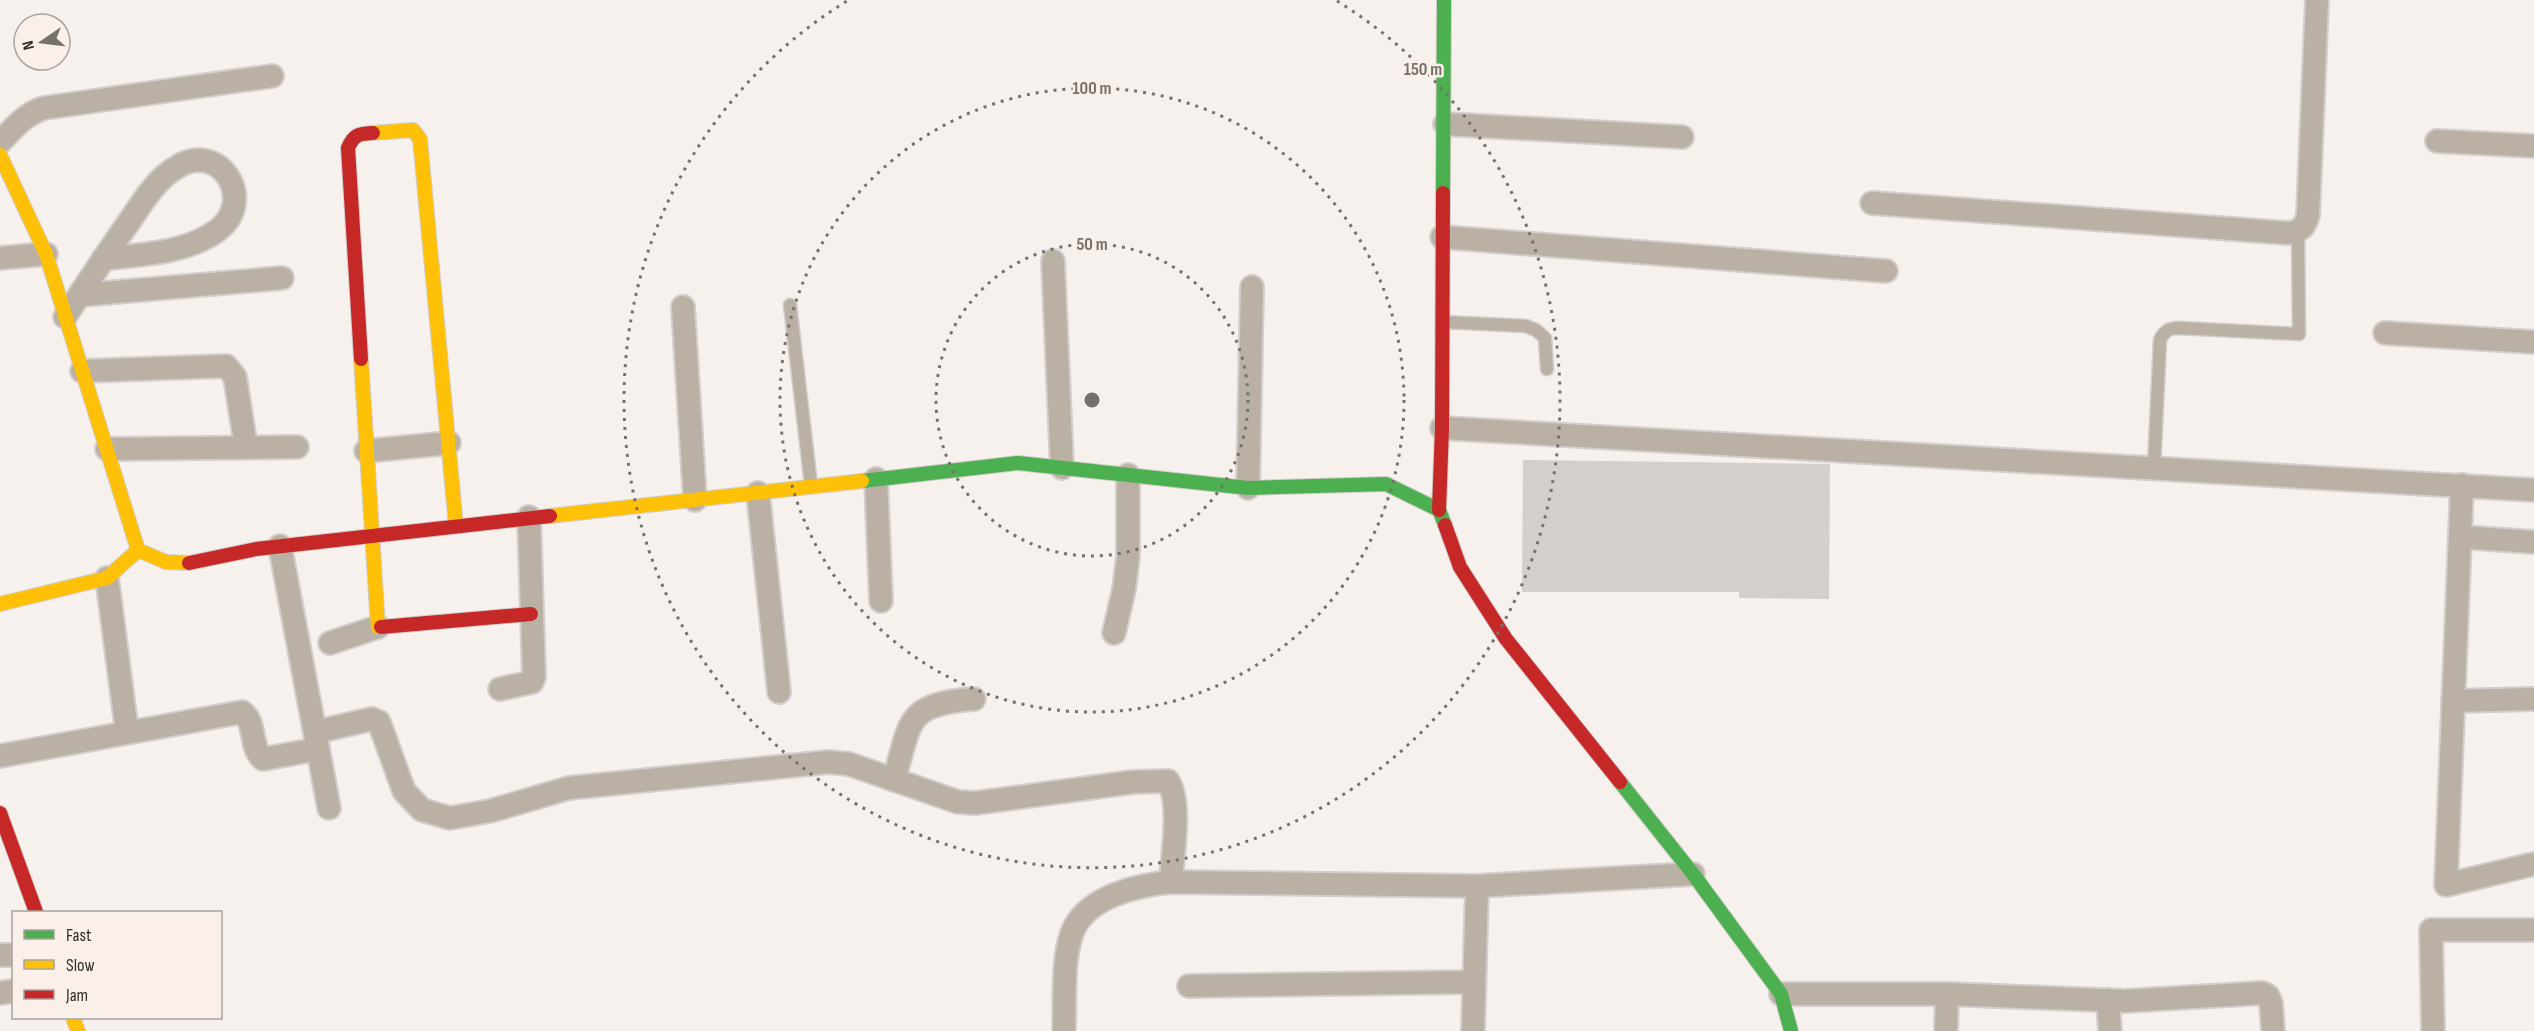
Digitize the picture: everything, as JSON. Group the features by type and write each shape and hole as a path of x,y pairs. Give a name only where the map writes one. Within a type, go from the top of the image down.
{"main road":[{"path":"1444,0 1445,124 1439,510 1460,567 1506,639 1693,874 1781,994 1791,1031"},
{"path":"456,526 420,140 417,133 412,130 358,134 353,137 348,148 378,627 531,614"},
{"path":"0,155 45,254 138,550 151,559 165,563 183,564 280,546 1018,464 1248,488 1386,484 1439,510"},
{"path":"0,604 107,578 138,550"},
{"path":"0,813 36,911"}],"street":[{"path":"1872,203 2288,233 2298,231 2305,226 2308,215 2317,0"},
{"path":"0,142 32,111 44,108 272,76"},
{"path":"1445,124 1682,138"},
{"path":"2437,141 2534,146"},
{"path":"65,317 103,259 160,181 177,166 194,160 209,162 224,170 233,185 235,198 232,214 219,230 198,241 167,251 103,259"},
{"path":"1442,237 1886,271"},
{"path":"0,258 45,254"},
{"path":"1053,261 1062,468"},
{"path":"80,295 282,278"},
{"path":"1248,488 1252,287"},
{"path":"683,307 695,500"},
{"path":"2385,333 2534,342"},
{"path":"82,371 226,366 235,377 246,447"},
{"path":"1442,428 2534,490"},
{"path":"366,451 449,443"},
{"path":"106,449 297,447"},
{"path":"1114,633 1124,589 1128,557 1128,475"},
{"path":"876,479 881,602"},
{"path":"2462,485 2446,885 2534,864"},
{"path":"758,493 779,692"},
{"path":"500,689 532,682 534,677 529,518"},
{"path":"2460,537 2534,542"},
{"path":"280,546 329,808"},
{"path":"107,578 127,732"},
{"path":"330,643 378,627"},
{"path":"894,780 910,726 922,710 953,701 974,699"},
{"path":"2453,701 2534,699"},
{"path":"0,756 242,712 249,720 257,752 263,759 372,719 379,722 404,792 422,810 450,818 490,811 569,788 828,762 849,764 958,802 975,803 1133,783 1168,781 1174,790 1175,808 1171,882"},
{"path":"1064,1031 1068,949 1072,932 1080,920 1103,900 1127,889 1146,884 1171,882 1477,886 1693,874"},
{"path":"1473,1031 1477,886"},
{"path":"2433,1031 2430,930 2534,930"},
{"path":"1189,986 1474,982"},
{"path":"1781,994 1947,994 2108,1000 2262,993 2268,996 2271,1003 2273,1031"},
{"path":"1946,1031 1947,994"},
{"path":"2108,1000 2110,1031"}],"lane":[{"path":"2154,468 2160,340 2164,333 2171,328 2179,327 2299,334 2298,231"},
{"path":"790,305 811,487"},
{"path":"1443,322 1514,325 1536,330 1545,338 1547,369"}],"building":[{"path":"1523,460 1830,464 1829,599 1739,598 1739,592 1522,592"}],"traffic: fast":[{"path":"1443,193 1444,0"},
{"path":"862,481 1018,463 1248,488 1386,484 1439,510 1445,525"},
{"path":"1620,782 1693,874 1781,994 1791,1031"}],"traffic: slow":[{"path":"373,133 413,130 420,139 456,526"},
{"path":"0,155 46,254 138,550 166,562 189,563"},
{"path":"361,359 378,627 381,627"},
{"path":"550,516 862,481"},
{"path":"0,604 107,578 138,550"},
{"path":"73,1019 78,1031"}],"traffic: jam":[{"path":"361,359 348,148 352,140 358,136 373,133"},
{"path":"1439,510 1442,428 1443,193"},
{"path":"189,563 256,549 550,516"},
{"path":"1445,525 1460,567 1506,639 1620,782"},
{"path":"381,627 531,614"},
{"path":"0,813 36,911"}]}
